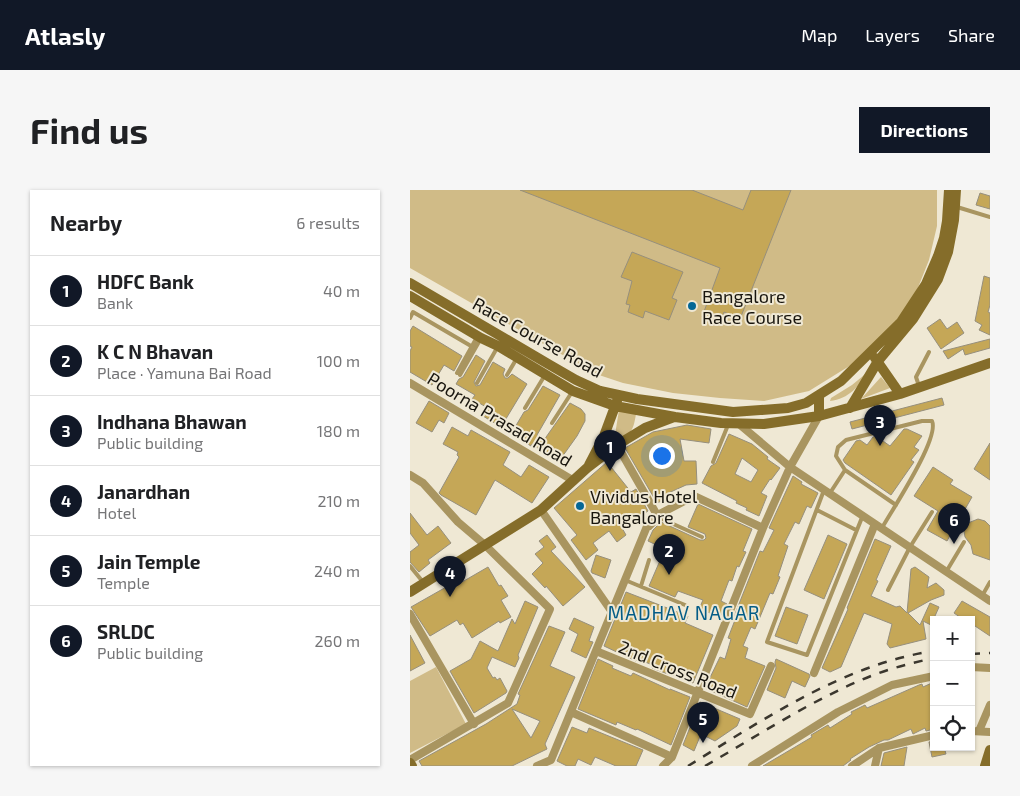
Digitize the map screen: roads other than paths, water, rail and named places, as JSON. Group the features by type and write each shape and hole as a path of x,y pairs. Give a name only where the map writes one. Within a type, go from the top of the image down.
{"main road":[{"name":"Race Course Road","path":"410,283 576,380 617,401 678,405 733,412 788,408 806,403 841,381 901,322 926,284 938,256 944,238 949,190"},
{"path":"850,408 878,361 913,319 938,279 948,252 954,220 956,190"},
{"name":"Race Course Road","path":"410,296 573,390 675,417 734,424 788,422 819,416 920,388 990,364"},
{"path":"870,353 878,361 900,394"},
{"path":"819,395 819,416"},
{"path":"587,468 604,436 617,401"},
{"path":"410,592 541,510 587,468 617,445 645,428 675,417"},
{"path":"985,766 990,750"}],"street":[{"name":"Poorna Prasad Road","path":"410,383 574,481"},
{"path":"665,765 672,757 699,694 763,528 790,466 819,416"},
{"path":"734,424 827,492 990,602"},
{"path":"617,445 657,515"},
{"path":"410,475 423,483 458,522 486,545 550,609 508,703 411,763"},
{"path":"537,766 551,760 650,519 694,496 763,528"},
{"name":"2nd Cross Road","path":"541,510 612,612"},
{"path":"814,673 878,526"},
{"path":"410,614 474,724"},
{"name":"2nd Cross Road","path":"596,651 750,714 771,666"},
{"path":"975,667 990,668"},
{"path":"752,766 838,712 892,685 930,677"},
{"path":"990,705 975,731 990,732"},
{"path":"571,712 672,757"},
{"path":"852,766 879,748 930,736"},
{"path":"875,766 879,748"}],"lane":[{"path":"955,206 990,217"},
{"path":"410,318 413,312 471,346"},
{"path":"479,336 458,374 471,346 479,336"},
{"path":"477,383 498,346"},
{"path":"920,388 916,377 929,352"},
{"path":"507,374 517,358"},
{"path":"525,408 545,375"},
{"path":"552,424 573,390"},
{"path":"878,526 896,504 915,472 934,430 932,421 922,421 846,440 838,447 836,456 845,470 896,504"},
{"path":"713,462 734,424"},
{"path":"845,470 827,492 817,510 767,642 807,655 863,515"},
{"path":"817,510 856,530"},
{"path":"888,590 910,547 932,512"},
{"path":"647,527 650,528 660,518 702,537"},
{"path":"946,572 964,542"},
{"path":"641,586 649,560"},
{"path":"410,566 424,584"},
{"path":"625,580 685,605"},
{"path":"982,596 990,582"}],"railway":[{"path":"688,766 776,712 837,681 869,668 930,652"},
{"path":"975,654 990,653"},
{"path":"705,766 786,718 849,685 886,671 930,659"}],"place":[{"name":"Bangalore Race Course","path":"692,306"},
{"name":"Indhana Bhawan","path":"880,446"},
{"name":"HDFC Bank","path":"610,471"},
{"name":"Vividus Hotel Bangalore","path":"580,506"},
{"name":"SRLDC","path":"954,544"},
{"name":"K C N Bhavan","path":"669,575"},
{"name":"Janardhan","path":"450,597"},
{"name":"Jain Temple","path":"703,743"}],"district":[{"name":"MADHAV NAGAR","path":"684,612"}]}
